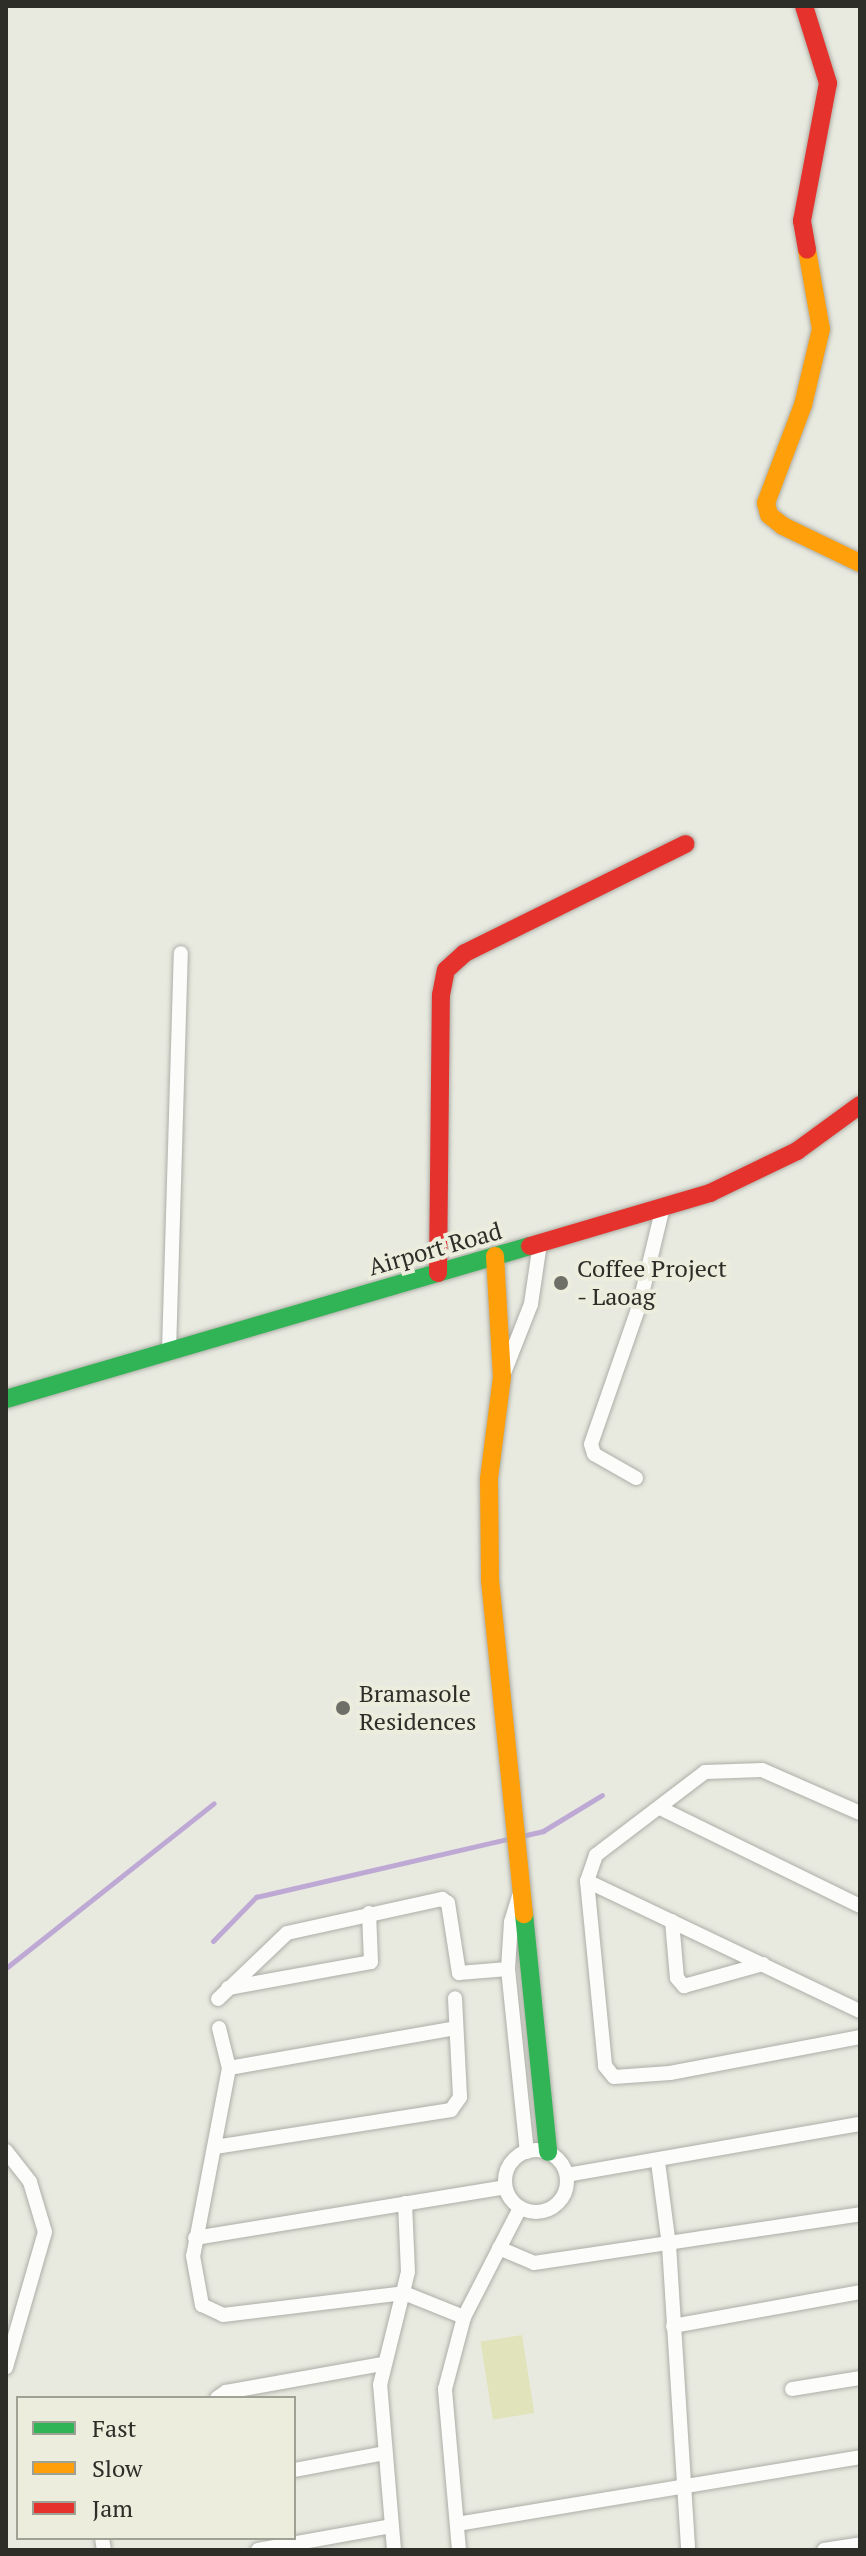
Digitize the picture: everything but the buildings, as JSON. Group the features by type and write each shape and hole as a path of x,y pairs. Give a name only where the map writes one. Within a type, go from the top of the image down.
{"street":[{"path":"804,6 828,83 802,221 821,329 803,405 766,503 783,526 860,563"},
{"path":"438,1273 441,995 446,970 465,953 686,844"},
{"path":"169,1351 181,953"},
{"name":"Airport Road","path":"6,1399 663,1207 752,1175 797,1151 860,1105"},
{"path":"636,1478 594,1454 591,1444 639,1306 663,1207"},
{"path":"502,1377 531,1304 540,1243"},
{"path":"495,1256 502,1377 489,1479 490,1566 500,1710 512,1784 519,1895 548,2152 567,2175 566,2193 555,2207 538,2213 520,2208 505,2187"},
{"path":"860,1813 762,1770 739,1768 696,1777 662,1809 596,1855 587,1881 605,2066 614,2077 670,2073 860,2037"},
{"path":"842,1803 860,1802"},
{"path":"662,1809 860,1906"},
{"path":"587,1881 860,2011"},
{"path":"519,1895 511,1922 508,1969 527,2152"},
{"path":"369,1913 371,1962 223,1993 287,1933 369,1913 446,1900 459,1973 508,1969"},
{"path":"672,1921 677,1978 684,1986 763,1964"},
{"path":"215,2147 451,2110 460,2097 455,1998"},
{"path":"219,2028 229,2068 195,2238 196,2285 202,2305 211,2314 404,2293 464,2317"},
{"path":"229,2068 456,2028"},
{"path":"516,2059 535,2057"},
{"path":"567,2175 658,2162 860,2124"},
{"path":"6,2151 30,2182 45,2232 6,2367"},
{"path":"505,2187 512,2161 527,2152 548,2152"},
{"path":"658,2162 669,2245 688,2550"},
{"path":"195,2238 505,2187"},
{"path":"394,2550 385,2453 382,2364 404,2293 409,2259 405,2203"},
{"path":"459,2550 445,2389 464,2317 520,2208"},
{"path":"499,2248 534,2263 860,2214"},
{"path":"673,2326 860,2292"},
{"path":"220,2396 226,2392 382,2364"},
{"path":"792,2389 860,2378"},
{"path":"296,2470 385,2453"},
{"path":"457,2524 860,2457"},
{"path":"258,2550 391,2526"},
{"path":"824,2550 860,2544"}],"green space":[{"path":"522,2335 534,2413 493,2420 481,2342"}],"waterway":[{"path":"522,1836 543,1831 602,1795"},
{"path":"6,1968 214,1803"},
{"path":"213,1941 256,1897 512,1838"}],"traffic: fast":[{"path":"6,1399 530,1246"},
{"path":"524,1914 548,2152"}],"traffic: slow":[{"path":"807,250 821,329 803,405 766,503 769,515 783,526 860,563"},
{"path":"495,1256 502,1377 489,1479 490,1580 524,1914"}],"traffic: jam":[{"path":"804,6 828,83 802,221 807,250"},
{"path":"438,1273 441,995 446,970 465,953 686,844"},
{"path":"530,1246 710,1193 797,1151 860,1105"}],"place":[{"name":"Coffee Project - Laoag","path":"561,1283"},
{"name":"Bramasole Residences","path":"343,1708"}]}
